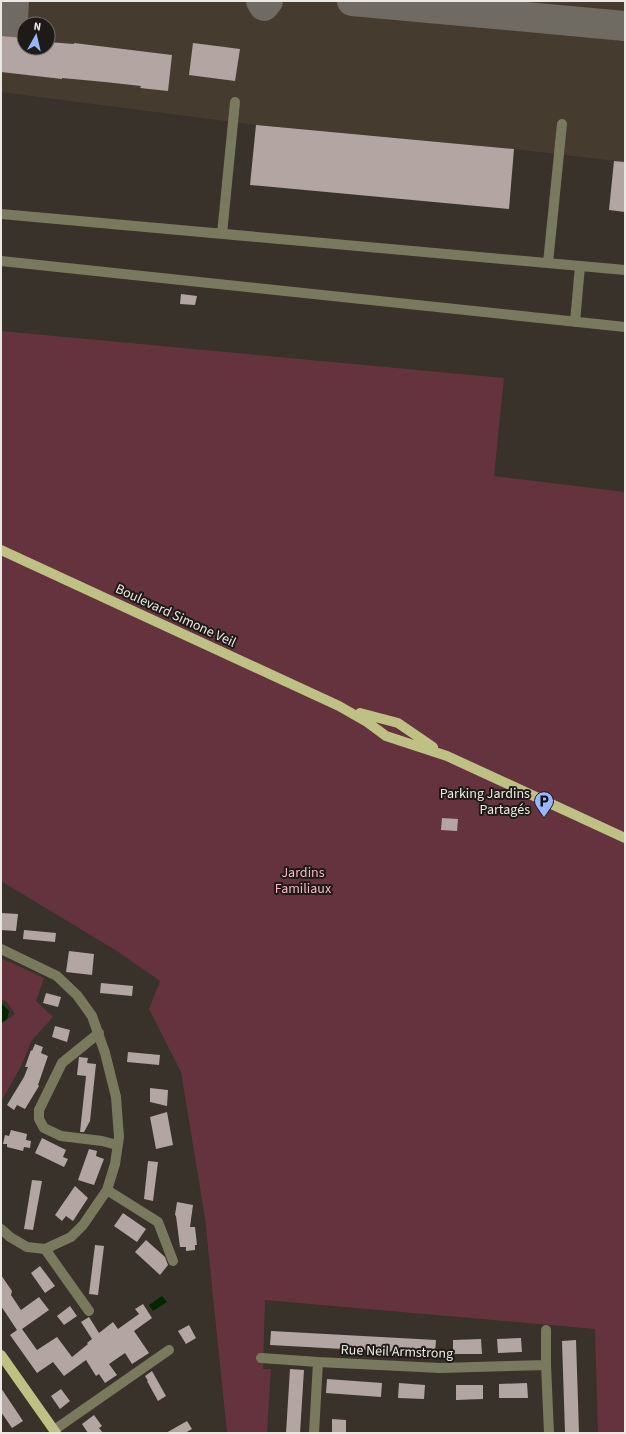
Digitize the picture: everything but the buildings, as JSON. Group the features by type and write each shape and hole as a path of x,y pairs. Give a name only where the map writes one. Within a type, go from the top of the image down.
{"main road":[{"name":"Boulevard Simone Veil","path":"1,550 339,706 367,722 386,736 447,756 625,838"},
{"name":"Boulevard Simone Veil","path":"339,706 398,723 447,756"},
{"path":"1,1355 55,1431"}],"street":[{"path":"222,234 235,102"},
{"path":"548,263 562,124"},
{"path":"1,214 625,270"},
{"path":"1,261 625,327"},
{"path":"575,322 580,266"},
{"path":"1,949 57,976 77,994 92,1016 105,1053 116,1097 119,1137 115,1164 107,1190 96,1209 71,1237 46,1249 27,1247 10,1237 1,1229"},
{"path":"99,1033 62,1063 39,1110 39,1119 44,1128 61,1136 102,1141 117,1145"},
{"path":"107,1190 158,1222 173,1261"},
{"path":"46,1249 89,1311"},
{"path":"546,1330 548,1433"},
{"path":"55,1431 169,1350"},
{"name":"Rue Neil Armstrong","path":"261,1358 440,1368 546,1365"},
{"path":"314,1433 318,1362"}],"shaded area":[{"path":"1,1 625,1 625,162 514,149 256,125 1,92"},
{"path":"1,1003 9,1011 7,1019 1,1023"},
{"path":"162,1296 167,1302 153,1311 149,1305"}],"green space":[{"name":"Jardins Familiaux","path":"1,331 504,378 494,476 625,492 625,1433 598,1433 595,1329 265,1300 263,1369 271,1369 267,1433 227,1433 205,1218 181,1072 149,1009 160,981 117,951 1,881"},
{"path":"1,958 44,978 36,1001 53,1017 32,1040 21,1066 1,1102 1,1024 15,1014 6,1001 1,1000"}],"taxiway":[{"path":"12,37 14,1"},
{"path":"261,1 264,6 268,1"},
{"path":"352,1 625,26"}],"place":[{"name":"Parking Jardins Partagés","path":"544,818"}]}
